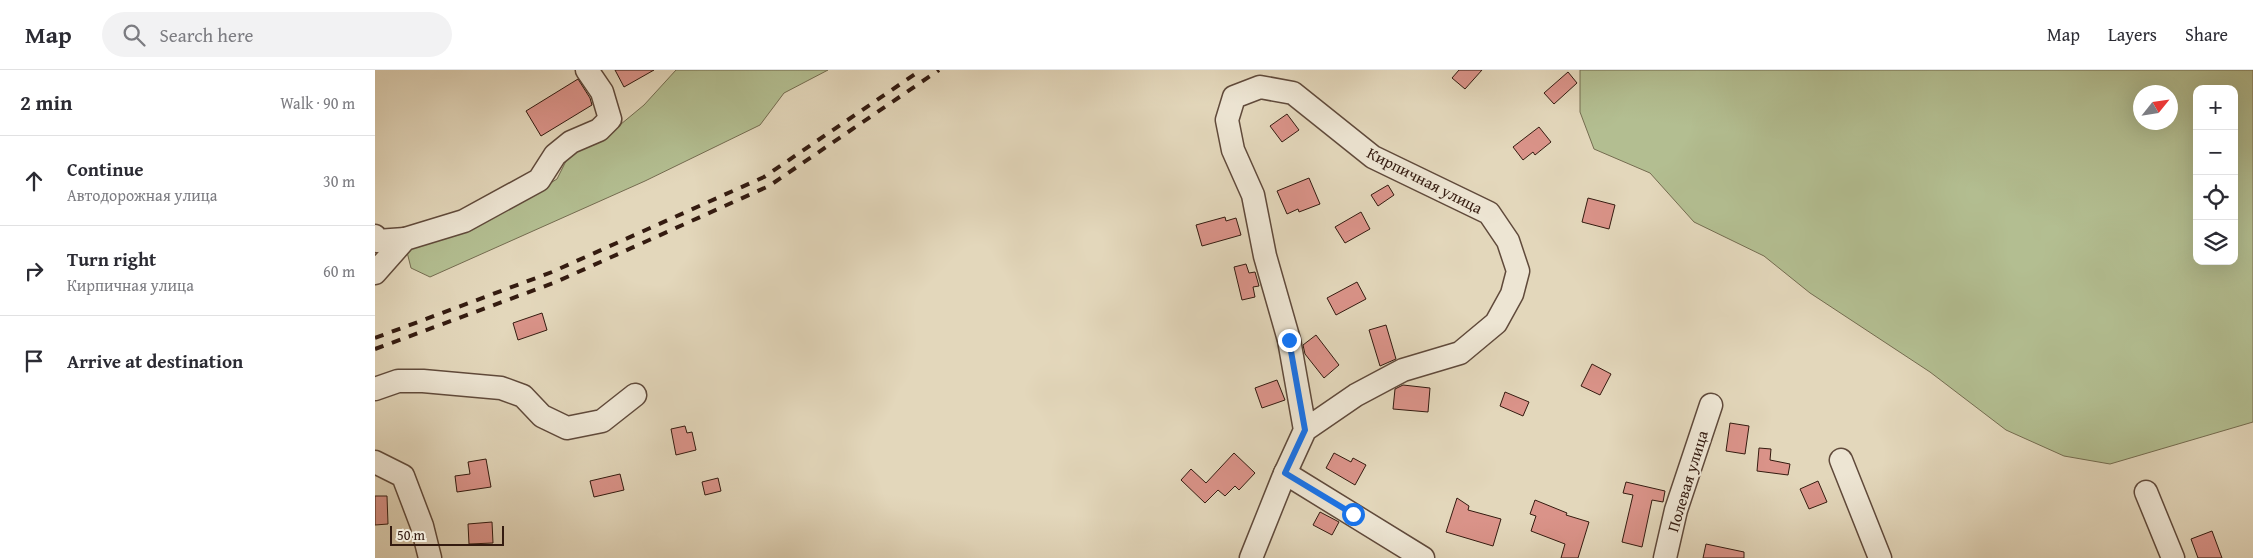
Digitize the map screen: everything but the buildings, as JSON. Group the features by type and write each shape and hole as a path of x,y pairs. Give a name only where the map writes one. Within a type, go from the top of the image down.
{"street":[{"path":"375,236 377,240 405,239 464,221 539,180 555,154 571,142 599,130 610,119 602,92 587,70"},
{"name":"Кирпичная улица","path":"1260,87 1293,93 1373,157 1489,213 1507,241 1518,271 1512,294 1496,323 1459,353 1403,370 1356,395 1305,430 1289,340 1265,256 1253,195 1233,150 1227,120 1234,97 1260,87"},
{"path":"375,273 405,239"},
{"path":"375,389 398,381 423,381 501,388 523,396 542,416 567,428 602,421 635,395"},
{"name":"Полевая улица","path":"1665,558 1676,510 1711,405"},
{"path":"1251,558 1285,473 1305,430"},
{"path":"1841,460 1880,558"},
{"path":"375,462 403,476 422,526 430,558"},
{"path":"1285,473 1423,558"},
{"path":"2146,492 2173,558"}],"green space":[{"path":"676,70 828,70 784,93 760,125 645,181 430,277 411,268 407,252 411,247 526,198 557,179 568,157 609,134 644,105"},
{"path":"1580,70 2253,70 2253,422 2110,464 2064,456 2006,430 1930,372 1810,293 1764,256 1694,222 1650,173 1594,149 1580,112"}],"railway":[{"path":"375,338 552,272 764,177 921,70"},
{"path":"375,349 556,282 769,186 939,70"}],"route":[{"path":"1289,340 1305,430 1285,473 1353,514"}]}
